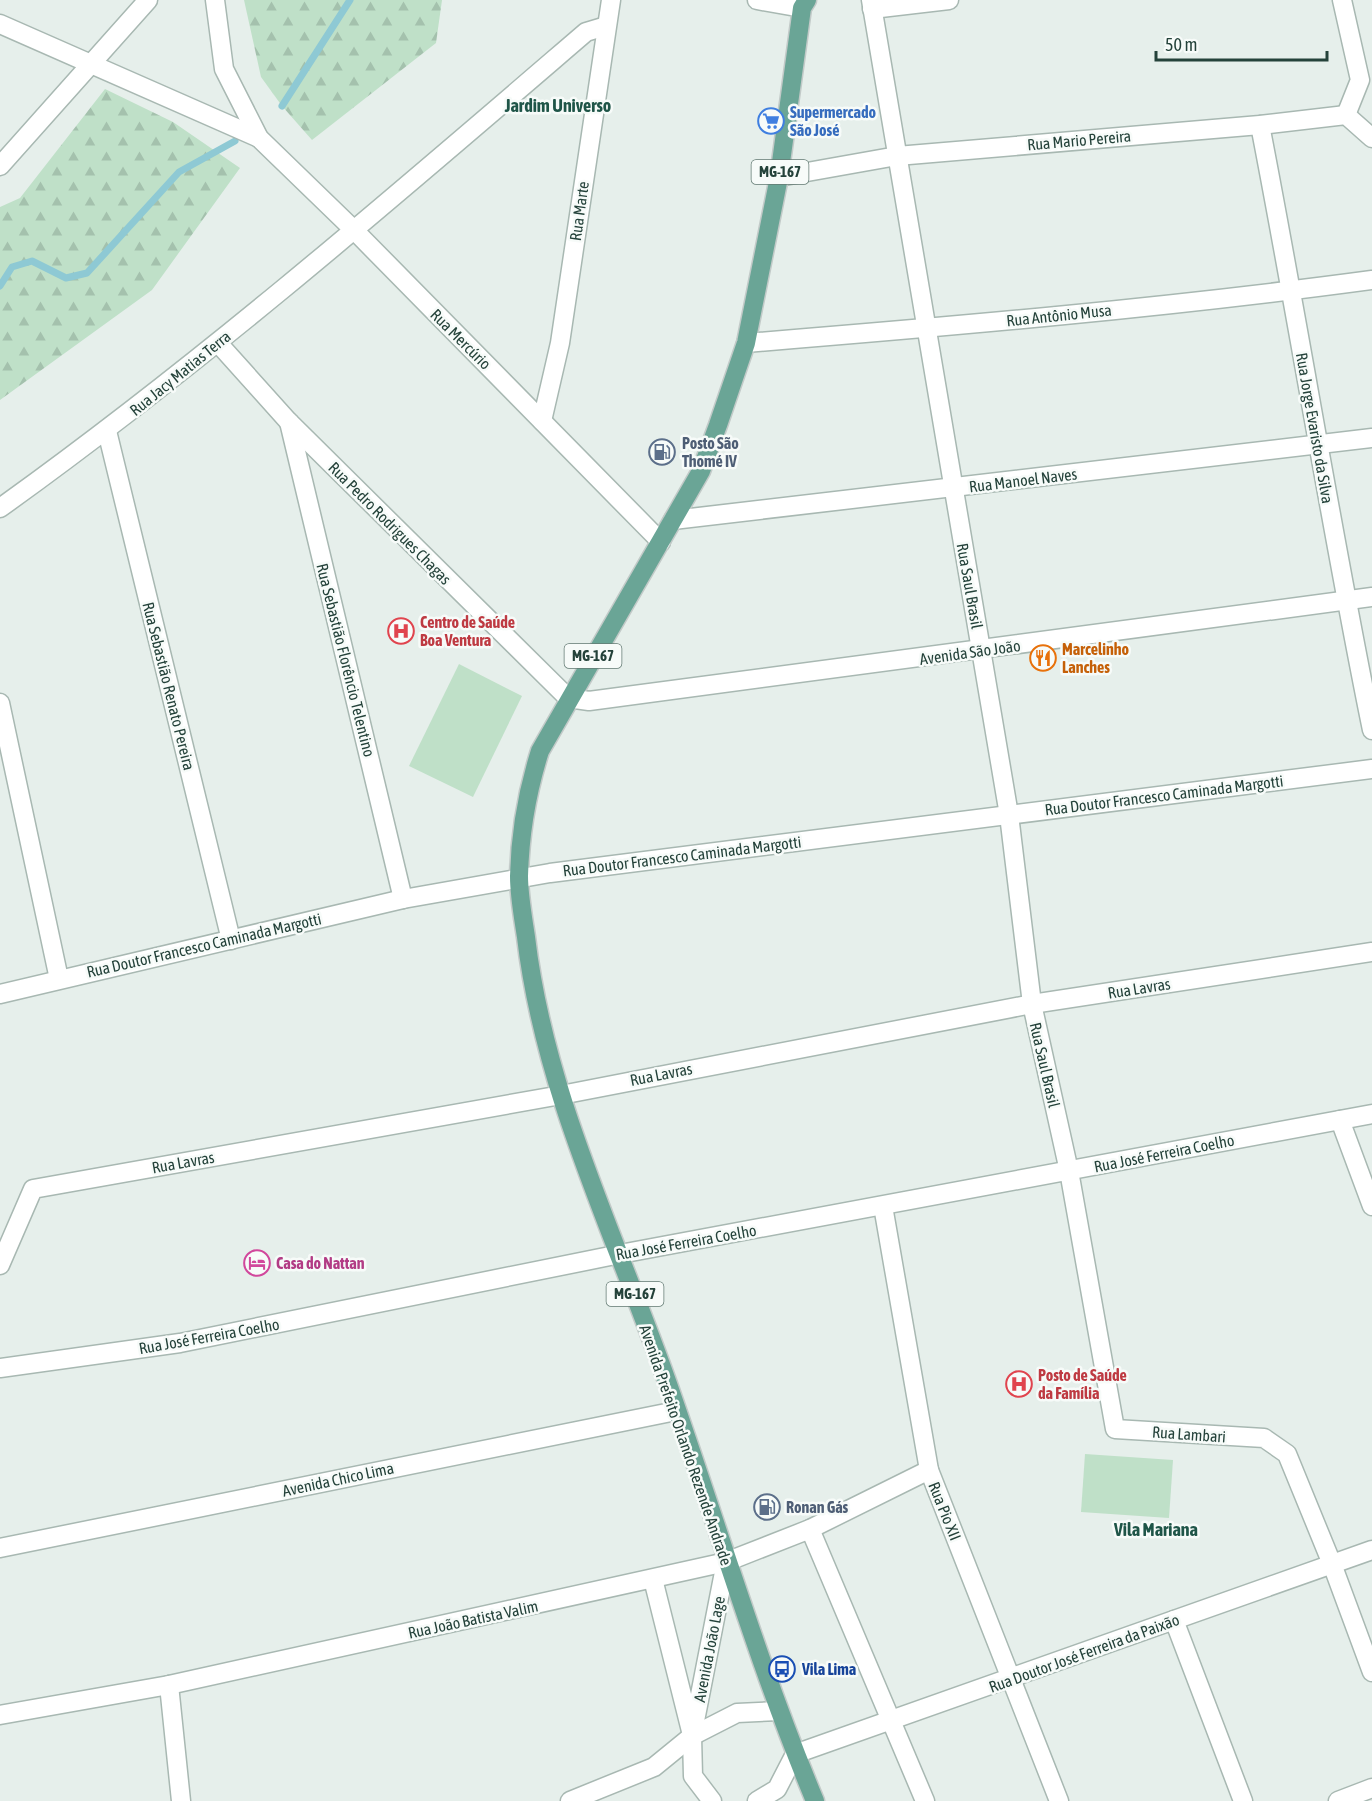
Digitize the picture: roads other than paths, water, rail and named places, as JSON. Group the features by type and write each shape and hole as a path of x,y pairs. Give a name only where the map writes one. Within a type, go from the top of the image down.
{"main road":[{"name":"Avenida Prefeito Orlando Rezende Andrade","path":"803,3 779,177 746,343 701,471 568,698 540,751 530,783 519,879 532,990 561,1095 676,1411 779,1712 815,1801"}],"street":[{"path":"0,166 148,0"},
{"path":"215,0 224,69 259,138"},
{"name":"Rua Marte","path":"542,421 560,343 611,0"},
{"path":"757,0 803,3"},
{"path":"871,4 949,0"},
{"path":"1342,0 1360,80 1346,115 1372,138"},
{"name":"Rua Saul Brasil","path":"871,4 1009,815 1032,1004 1069,1171"},
{"path":"0,24 91,62 259,138"},
{"name":"Rua Jacy Matias Terra","path":"0,508 107,431 218,343 355,231 586,32 606,26"},
{"name":"Rua Mario Pereira","path":"779,177 897,156 1260,125 1346,115"},
{"name":"Rua Jorge Evaristo da Silva","path":"1260,125 1292,291 1346,601 1372,730"},
{"name":"Rua Mercúrio","path":"259,138 355,231 661,542"},
{"name":"Rua Antônio Musa","path":"746,343 926,329 1292,291 1372,280"},
{"name":"Rua Pedro Rodrigues Chagas","path":"218,343 288,421 568,698"},
{"name":"Rua Sebastião Florêncio Telentino","path":"288,421 403,899"},
{"name":"Rua Sebastião Renato Pereira","path":"107,431 231,940"},
{"name":"Rua Manoel Naves","path":"673,520 1372,438"},
{"name":"Avenida São João","path":"568,698 589,701 981,651 1372,597"},
{"path":"0,703 59,979"},
{"name":"Rua Doutor Francesco Caminada Margotti","path":"0,994 403,899 519,879 1372,769"},
{"name":"Rua Lavras","path":"0,1265 33,1189 561,1095 1032,1004 1372,952"},
{"name":"Rua José Ferreira Coelho","path":"0,1368 180,1343 620,1254 1372,1114"},
{"path":"1340,1120 1372,1206"},
{"name":"Rua Lambari","path":"1069,1171 1115,1429 1264,1438 1287,1454 1332,1564 1372,1672"},
{"name":"Rua Pio XII","path":"883,1206 929,1470 1059,1801"},
{"name":"Avenida Chico Lima","path":"0,1548 676,1411"},
{"name":"Rua João Batista Valim","path":"0,1715 169,1685 726,1562 810,1528 929,1470"},
{"path":"810,1528 925,1801"},
{"name":"Rua Doutor José Ferreira da Paixão","path":"795,1754 1372,1550"},
{"name":"Avenida João Lage","path":"692,1736 726,1562"},
{"name":"Avenida João Lage","path":"653,1579 692,1736"},
{"path":"1174,1620 1243,1801"},
{"path":"169,1685 181,1801"},
{"name":"Avenida João Lage","path":"570,1801 654,1767 692,1736 737,1713 779,1712"},
{"path":"692,1736 693,1776 712,1801"},
{"path":"757,1801 777,1789 795,1754"},
{"path":"1338,1801 1372,1788"}],"waterway":[{"path":"282,106 350,0"},
{"path":"0,286 12,267 32,261 66,278 87,273 179,172 235,141"}],"place":[{"name":"Supermercado São José","path":"771,121"},
{"name":"Posto São Thomé IV","path":"662,452"},
{"name":"Centro de Saúde Boa Ventura","path":"401,631"},
{"name":"Marcelinho Lanches","path":"1043,658"},
{"name":"Casa do Nattan","path":"257,1263"},
{"name":"Posto de Saúde da Família","path":"1019,1384"},
{"name":"Ronan Gás","path":"767,1507"},
{"name":"Vila Lima","path":"782,1669"}],"district":[{"name":"Jardim Universo","path":"558,106"},
{"name":"Vila Mariana","path":"1156,1530"}]}
